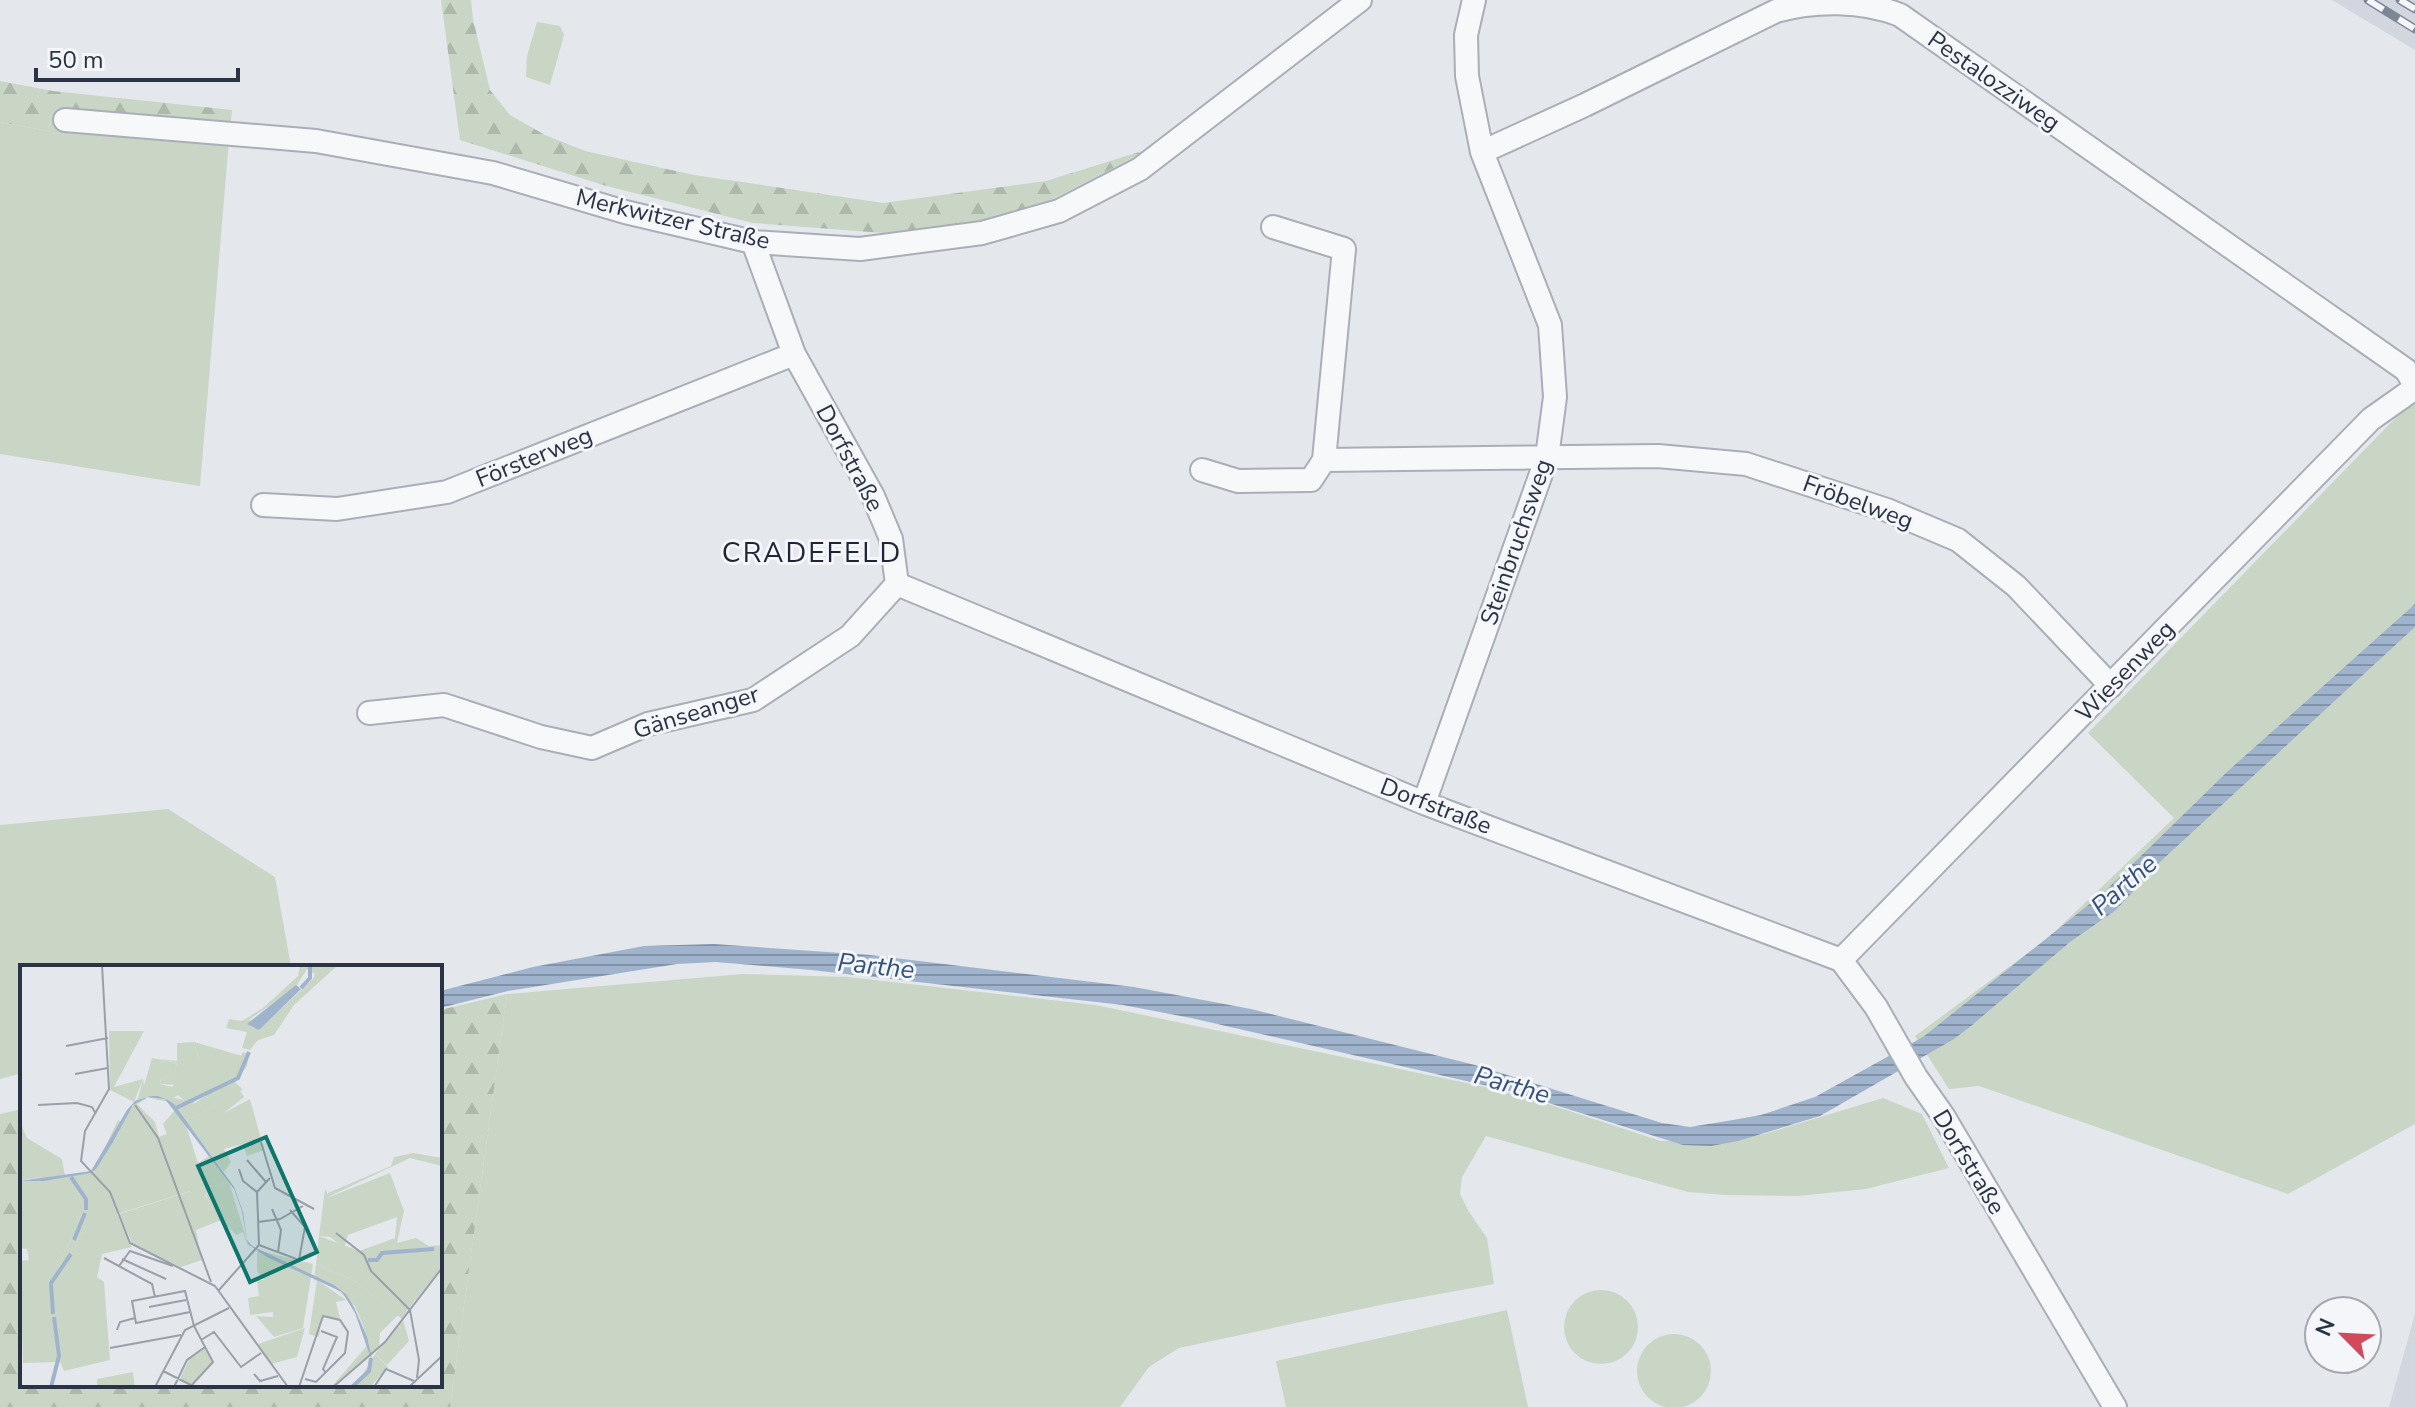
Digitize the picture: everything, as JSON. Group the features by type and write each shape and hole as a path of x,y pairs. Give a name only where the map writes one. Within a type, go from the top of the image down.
{"street":[{"name":"Merkwitzer Straße","path":"65,120 331,144 493,173 625,212 753,242 860,249 982,233 1059,211 1140,169 1360,0"},
{"name":"Steinbruchsweg","path":"1424,803 1547,457 1555,397 1550,325 1482,152 1467,76 1466,35 1474,0"},
{"name":"Pestalozziweg","path":"1482,152 1776,11 1799,4 1832,2 1885,8 1900,15 2406,370 2415,386"},
{"path":"1202,470 1238,481 1311,480 1324,460 1344,249 1273,227"},
{"name":"Dorfstraße","path":"753,242 794,354 873,496 891,539 897,584 1424,803 1841,960 1876,1007 1916,1077 1944,1117 2115,1407"},
{"name":"Försterweg","path":"263,505 337,509 447,492 794,354"},
{"name":"Wiesenweg","path":"1841,960 2371,419 2415,386"},
{"name":"Fröbelweg","path":"1324,460 1658,456 1746,464 1887,510 1958,540 2016,586 2111,686"},
{"name":"Gänseanger","path":"369,713 444,705 541,737 592,748 648,724 753,700 850,636 897,584"}],"shaded area":[{"path":"2332,0 2415,0 2415,50"},
{"path":"2415,1314 2415,1407 2389,1407"}],"green space":[{"path":"441,0 471,0 490,90 510,115 545,135 585,151 694,175 883,203 1046,181 1152,148 1020,216 883,233 753,223 603,185 460,140"},
{"path":"537,22 560,26 564,35 550,85 526,77 527,56"},
{"path":"0,81 53,91 232,110 230,128 53,112 48,131 0,122"},
{"path":"53,112 230,128 200,486 0,454 0,122 48,131"},
{"path":"2415,398 2415,1124 2288,1194 1979,1086 1949,1089 1915,1036 2047,939 2174,818 2088,733"},
{"path":"168,809 275,877 291,965 20,965 20,1074 0,1079 0,825"},
{"path":"743,974 848,977 1096,1005 1490,1088 1661,1141 1715,1141 1764,1134 1883,1098 1922,1114 1949,1168 1866,1189 1798,1196 1725,1195 1688,1192 1486,1136 1462,1177 1460,1194 1487,1238 1494,1284 1179,1348 1149,1367 1120,1407 450,1407 507,994"},
{"path":"507,994 450,1407 0,1407 0,1114 20,1109 20,1387 442,1387 442,1010"},
{"path":"1601,1290 1615,1293 1627,1301 1635,1313 1638,1327 1635,1341 1627,1353 1615,1361 1601,1364 1587,1361 1575,1353 1567,1341 1564,1327 1567,1313 1575,1301 1587,1293"},
{"path":"1507,1310 1528,1407 1286,1407 1276,1361"},
{"path":"1674,1334 1695,1340 1705,1350 1711,1371 1705,1392 1695,1402 1674,1408 1653,1402 1643,1392 1637,1371 1643,1350 1653,1340"}],"water":[{"name":"Parthe","path":"2415,604 2415,627 2161,861 2116,910 2070,942 1971,1026 1954,1039 1820,1116 1711,1146 1683,1145 1510,1091 1191,1018 1123,1005 811,970 716,962 677,964 508,991 442,1008 442,990 533,967 644,946 714,944 870,955 1134,987 1251,1009 1475,1065 1662,1123 1690,1127 1761,1115 1815,1097 1923,1037 2102,894 2228,771"}],"railway":[{"path":"2368,0 2415,29"},
{"path":"2400,0 2415,9"}],"district":[{"name":"CRADEFELD","path":"812,553"}]}
